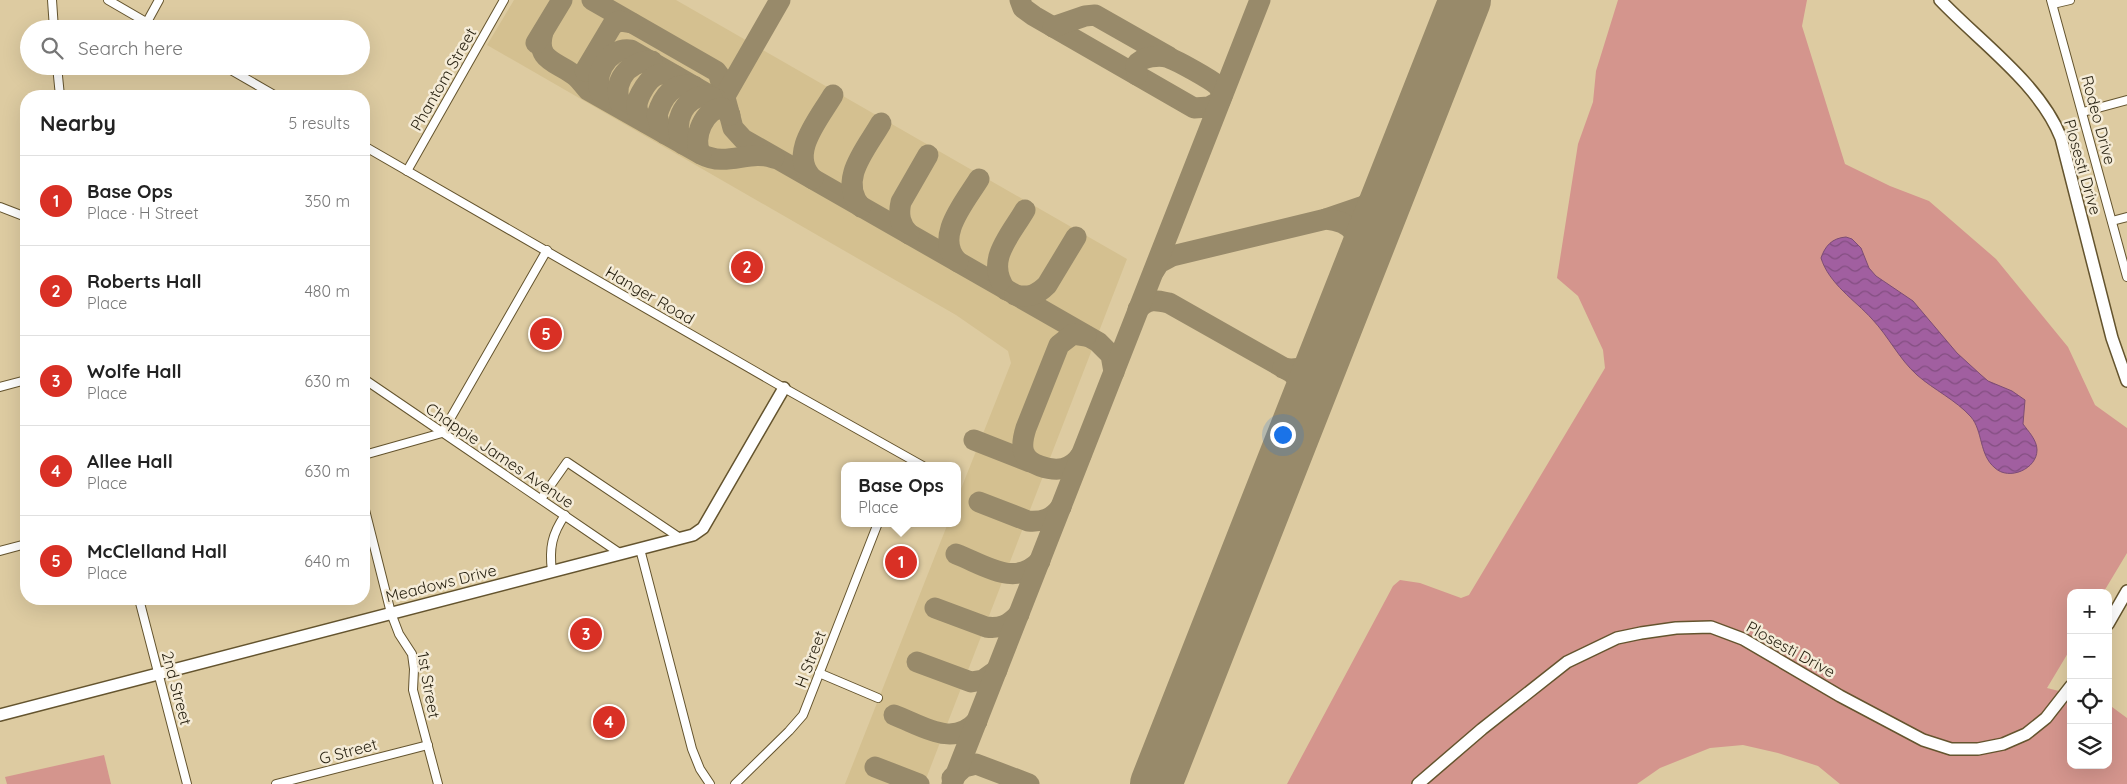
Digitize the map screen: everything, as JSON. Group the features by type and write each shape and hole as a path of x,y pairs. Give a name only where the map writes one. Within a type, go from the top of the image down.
{"street":[{"path":"52,0 53,20"},
{"path":"108,0 143,20"},
{"path":"148,20 159,0"},
{"name":"Phantom Street","path":"407,171 504,0"},
{"name":"Plosesti Drive","path":"1940,0 2032,90 2049,112 2056,126 2061,138 2112,338 2127,381"},
{"path":"2052,2 2070,0"},
{"name":"Rodeo Drive","path":"2052,2 2127,277"},
{"path":"58,75 59,90"},
{"path":"240,75 266,90"},
{"path":"2082,112 2127,100"},
{"name":"Hanger Road","path":"370,149 916,462"},
{"path":"0,207 20,215"},
{"path":"2112,221 2127,217"},
{"path":"370,453 442,434 547,250"},
{"path":"0,387 20,382"},
{"name":"Chappie James Avenue","path":"370,383 621,554"},
{"name":"Meadows Drive","path":"0,715 693,534 703,528 784,388"},
{"path":"903,462 905,456"},
{"path":"541,499 567,462 680,538"},
{"path":"552,571 550,547 552,537 565,515"},
{"name":"H Street","path":"735,784 789,732 803,715 876,527"},
{"name":"1st Street","path":"370,530 391,613 399,634 412,654 414,669 412,678 413,690 438,784"},
{"path":"0,551 20,546"},
{"path":"640,549 692,748 700,769 710,784"},
{"path":"2112,617 2127,592"},
{"name":"2nd Street","path":"141,605 187,784"},
{"name":"Plosesti Drive","path":"1418,784 1482,729 1566,662 1617,638 1641,633 1676,628 1711,627 1744,639 1840,696 1923,740 1951,749 1978,749 2003,744 2026,734 2046,718 2067,691"},
{"path":"819,673 878,698"},
{"name":"G Street","path":"276,784 428,744"}],"shaded area":[{"path":"514,0 676,0 1127,259 924,784 845,784 946,527 961,527 961,489 1011,363 1008,351 956,315 487,45"},
{"path":"1618,0 1807,0 1802,26 1845,164 1890,186 1929,201 1996,259 2068,347 2095,405 2127,428 2127,553 2105,589 2067,589 2067,655 2047,688 2067,693 2067,769 2112,769 2112,707 2127,718 2127,784 1840,784 1818,766 1778,753 1743,745 1710,748 1660,768 1637,784 1287,784 1393,586 1400,580 1420,583 1461,598 1469,595 1605,368 1603,350 1578,296 1557,278 1578,144 1593,102 1596,71"},
{"path":"104,755 111,784 7,784 5,777"}],"water":[{"path":"1846,237 1852,239 1861,248 1869,268 1876,276 1913,301 1957,353 1980,374 1988,381 2012,391 2025,400 2023,424 2037,446 2036,457 2032,463 2021,471 2014,473 2001,472 1995,468 1986,457 1978,429 1971,417 1959,405 1917,375 1899,355 1878,326 1836,284 1821,258 1827,246 1837,239"}],"taxiway":[{"path":"536,43 562,0"},
{"path":"592,0 716,71 719,75 733,128 743,139 1098,342 1111,355 1114,372"},
{"path":"725,96 780,0"},
{"path":"1020,0 1023,8 1034,16 1194,108 1209,107 1220,101"},
{"path":"952,784 1260,0"},
{"path":"1053,27 1085,16 1095,15 1169,57"},
{"path":"585,71 613,24 620,21 632,23"},
{"path":"543,32 541,42 545,55 576,77 588,90 701,154 720,159 756,156 774,158"},
{"path":"605,99 600,92 599,83 599,75 603,66 614,53 622,50 631,50 716,99 728,110"},
{"path":"1137,75 1136,65 1138,62 1151,57 1161,56 1186,66 1213,82 1219,87 1222,96"},
{"path":"624,110 618,93 622,77 634,66 642,62 652,61"},
{"path":"645,122 639,115 637,107 644,88 651,79 659,74 676,76"},
{"path":"665,134 660,127 657,115 662,102 675,88 687,85 694,86"},
{"path":"813,179 806,169 803,159 804,148 814,126 833,95"},
{"path":"683,144 679,136 678,127 683,110 695,99 703,96 712,97"},
{"path":"701,154 698,148 698,140 701,125 705,118 716,109 723,108 730,115"},
{"path":"861,207 854,197 853,175 862,153 881,123"},
{"path":"909,234 900,220 901,202 928,155"},
{"path":"958,262 951,252 949,242 950,231 960,209 979,179"},
{"path":"1326,219 1364,206 1395,180"},
{"path":"1006,290 1000,279 998,259 1007,239 1025,210"},
{"path":"1154,271 1159,263 1172,256 1326,219 1336,221 1350,228 1358,239 1362,264"},
{"path":"1015,295 1033,295 1047,285 1076,237"},
{"path":"1138,309 1149,301 1169,303 1291,372 1305,389 1306,403"},
{"path":"1081,455 1068,467 1058,469 1046,468 1029,460 1024,452 1023,441 1026,428 1059,345 1073,334 1086,336"},
{"path":"1283,368 1300,368 1325,354"},
{"path":"974,440 1030,462"},
{"path":"979,502 1028,521 1047,519 1061,507"},
{"path":"956,554 989,568 1010,574 1030,569 1040,561"},
{"path":"935,608 986,627 1000,627 1012,621 1019,614"},
{"path":"917,662 971,682 983,680 997,670"},
{"path":"894,715 927,729 948,734 968,729 977,721"},
{"path":"952,778 964,767 976,764 1029,784"},
{"path":"875,767 919,784"}],"runway":[{"path":"1156,784 1465,0"}],"place":[{"name":"Roberts Hall","path":"747,267"},
{"name":"McClelland Hall","path":"546,334"},
{"name":"Base Ops","path":"901,562"},
{"name":"Wolfe Hall","path":"586,634"},
{"name":"Allee Hall","path":"609,722"}]}
